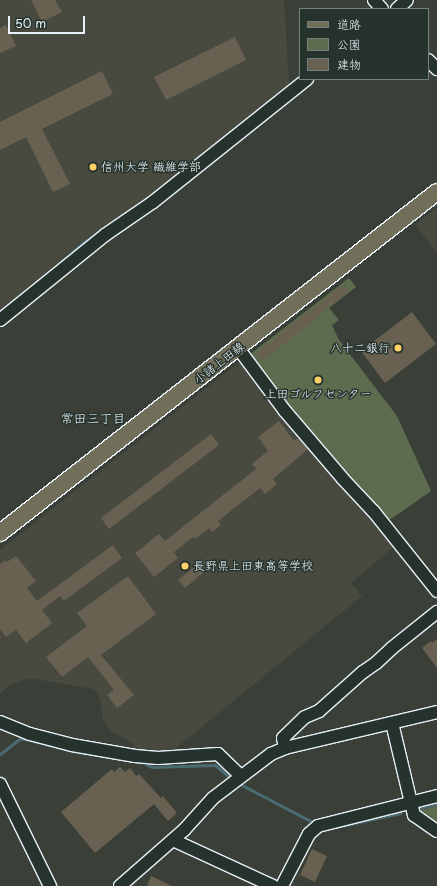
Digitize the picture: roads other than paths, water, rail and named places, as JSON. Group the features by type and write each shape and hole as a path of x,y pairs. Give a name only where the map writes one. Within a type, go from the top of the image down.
{"main road":[{"name":"小諸上田線","path":"0,533 437,192"}],"street":[{"path":"374,0 381,8"},
{"path":"398,8 407,0"},
{"path":"429,61 437,69"},
{"path":"0,320 105,235 153,202 306,80"},
{"path":"238,348 285,411 343,479 374,512 437,591"},
{"path":"285,748 283,738 305,717 319,711 362,672 376,663 392,648 437,612"},
{"path":"120,886 173,840 202,808 237,779 271,754 285,748 437,712"},
{"path":"0,722 30,734 72,745 128,755 158,758 218,754 237,779"},
{"path":"392,723 409,802 414,815 437,831"},
{"path":"0,784 50,886"},
{"path":"282,886 309,834 318,826 437,796"},
{"path":"173,840 273,886"}],"waterway":[{"path":"35,284 85,241 130,211"},
{"path":"0,754 19,739 25,739 72,751 121,759"},
{"path":"142,762 152,767 215,765 233,780"},
{"path":"238,783 316,824"},
{"path":"418,808 437,804"},
{"path":"336,827 400,813"}],"place":[{"name":"信州大学 繊維学部","path":"93,167"},
{"name":"八十二銀行","path":"398,348"},
{"name":"上田ゴルフセンター","path":"318,380"},
{"name":"長野県上田東高等学校","path":"185,566"}],"district":[{"name":"常田三丁目","path":"93,418"}]}
